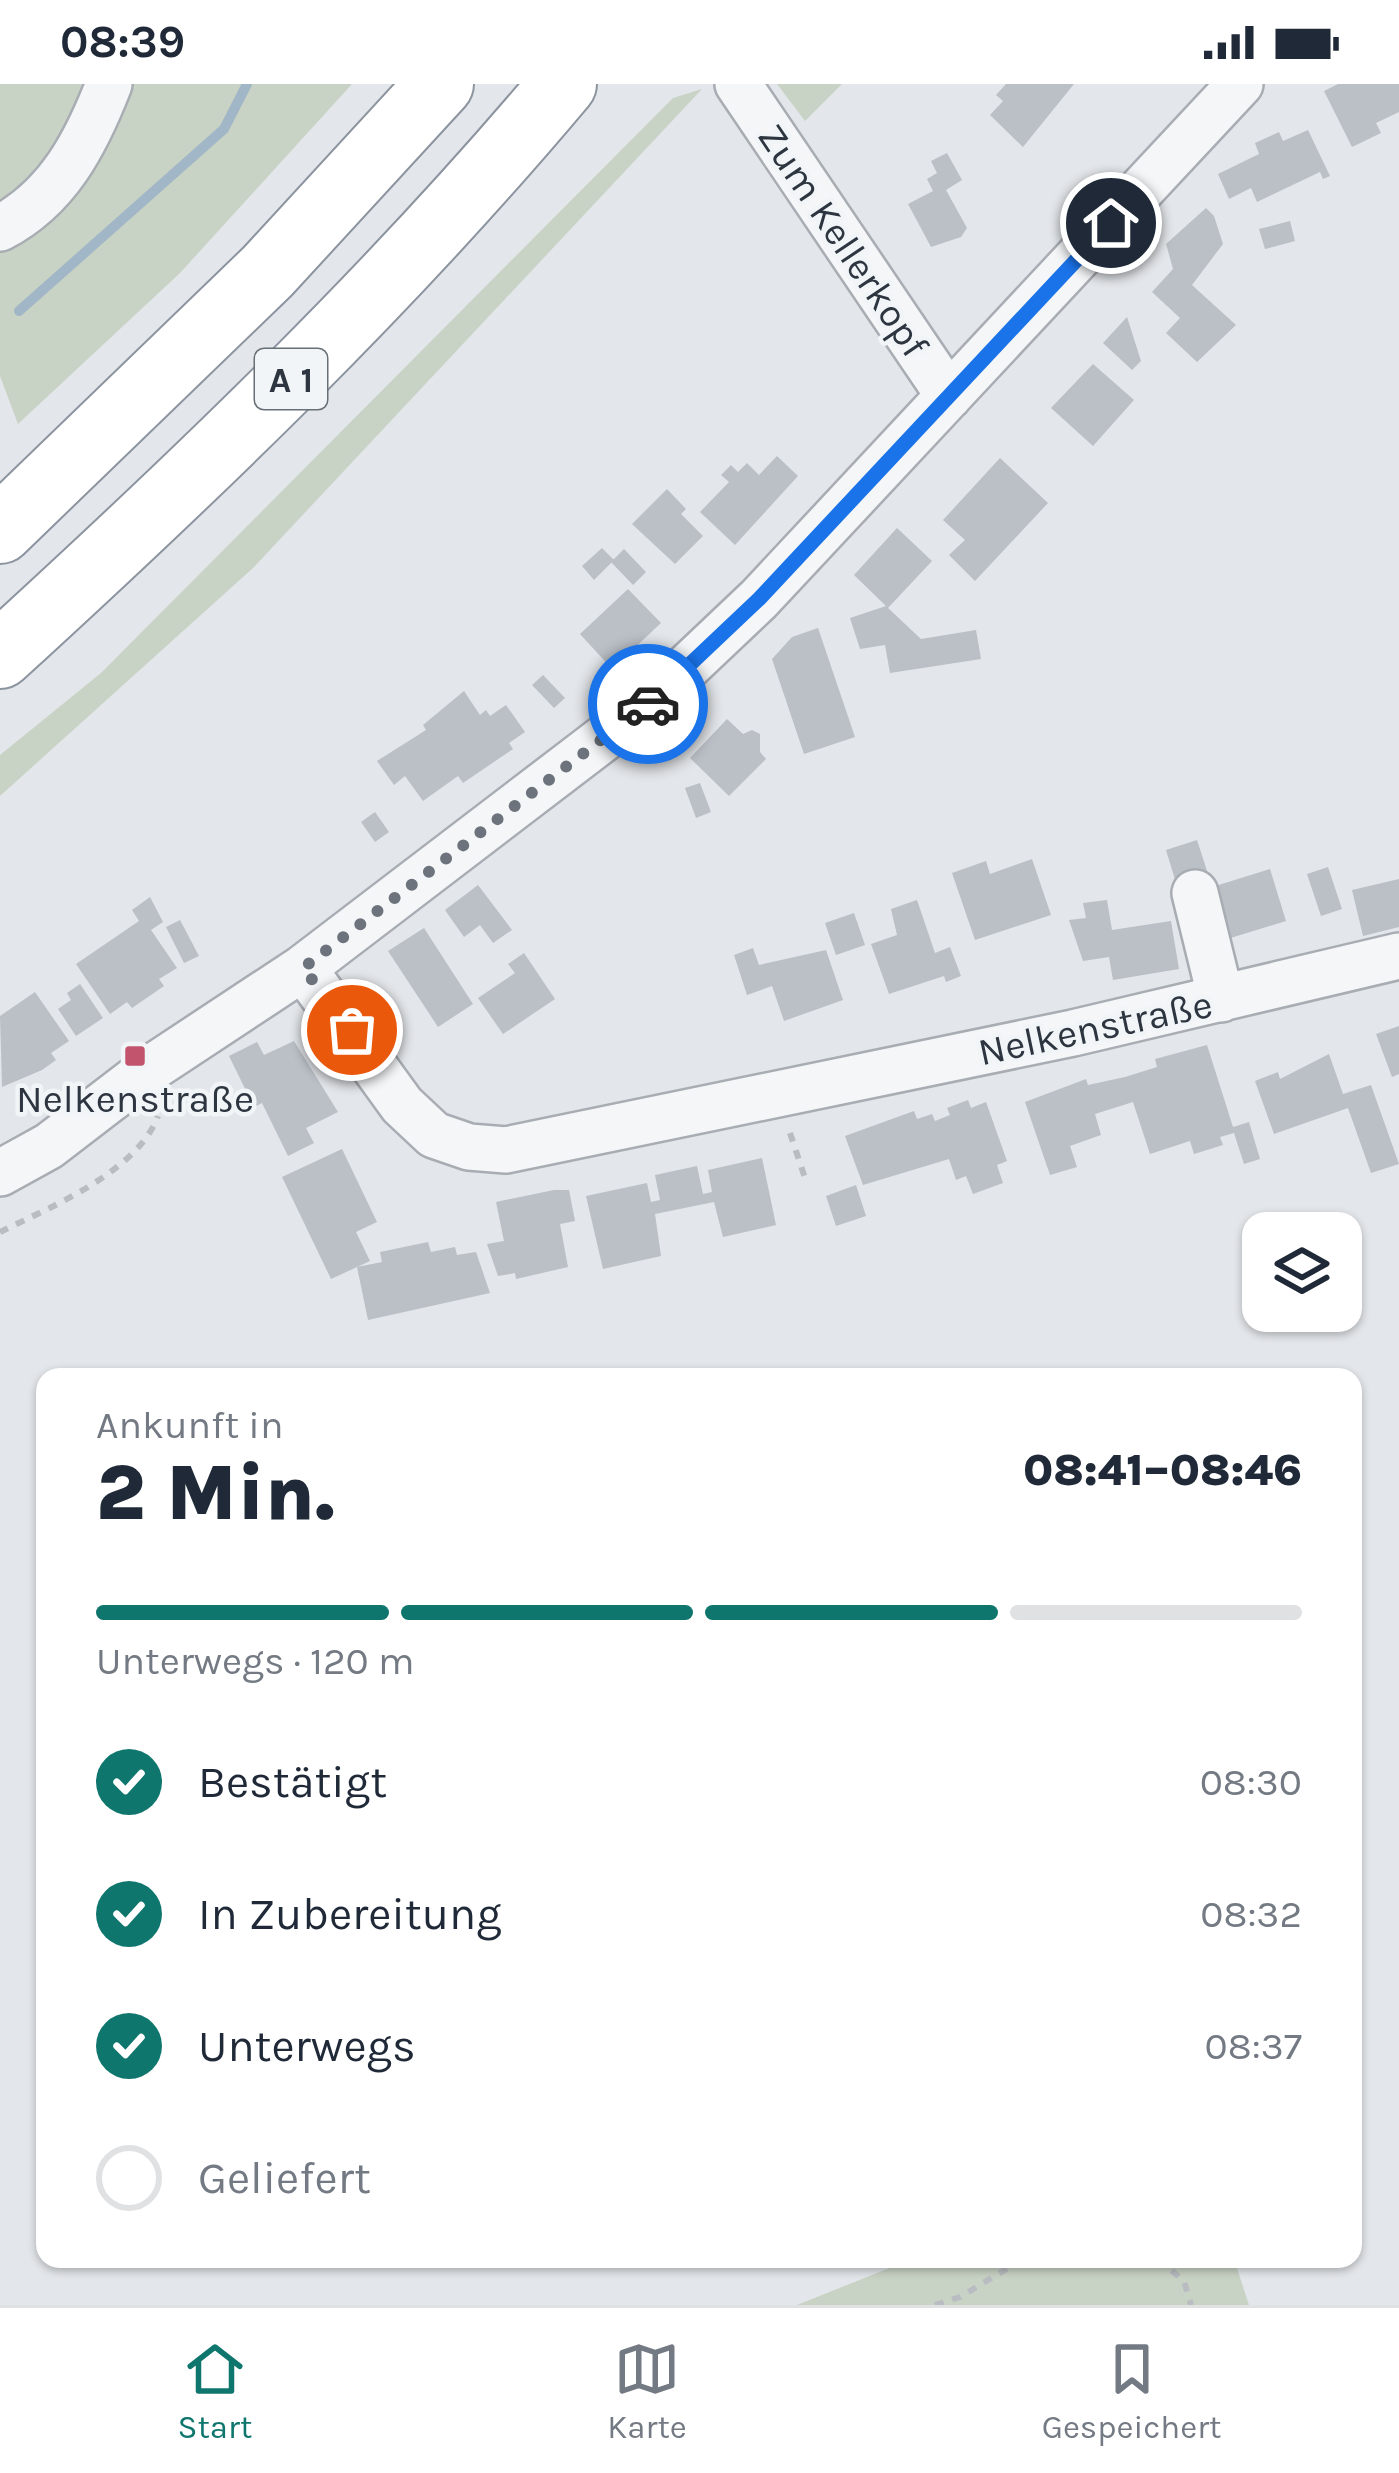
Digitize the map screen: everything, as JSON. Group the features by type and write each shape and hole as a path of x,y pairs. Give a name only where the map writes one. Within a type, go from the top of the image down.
{"highway":[{"name":"A 1","path":"0,530 268,272 440,84"},
{"name":"A 1","path":"0,655 161,507 334,335 563,84"}],"street":[{"path":"0,228 27,214 52,190 93,126 109,84"},
{"name":"Zum Kellerkopf","path":"738,84 949,396"},
{"path":"0,1173 49,1146 170,1056 303,968 646,706 759,599 1240,84"},
{"path":"1195,893 1221,999"},
{"name":"Nelkenstraße","path":"303,968 402,1105 434,1135 469,1148 506,1150 777,1096 1399,956"}],"path":[{"path":"0,1232 94,1180 148,1140 170,1056"},
{"path":"777,1096 807,1184"},
{"path":"935,2305 960,2297 1008,2268"},
{"path":"1169,2268 1184,2281 1191,2305"}],"green space":[{"path":"0,84 94,84 81,121 0,211"},
{"path":"122,84 352,84 180,273 18,424 0,376 0,240"},
{"path":"777,84 842,84 805,121"},
{"path":"702,89 253,568 0,796 0,755 101,673 673,98"},
{"path":"890,2268 1237,2268 1249,2305 797,2305"}],"building":[{"path":"1006,84 1074,84 1023,147 990,115 1003,101 996,95"},
{"path":"1338,84 1399,84 1399,112 1376,123 1381,133 1352,147 1324,91"},
{"path":"1308,130 1330,176 1323,179 1320,172 1257,202 1251,188 1229,199 1218,174 1259,154 1255,143 1279,132 1283,141"},
{"path":"947,153 962,180 946,190 967,228 961,237 931,247 908,204 933,191 927,179 937,173 931,161"},
{"path":"1206,208 1214,216 1223,244 1192,285 1236,325 1197,362 1166,333 1180,318 1152,292 1173,269 1166,244"},
{"path":"1290,221 1295,241 1265,249 1259,229"},
{"path":"1127,317 1141,361 1132,370 1103,343"},
{"path":"1093,364 1134,400 1093,446 1051,408"},
{"path":"777,456 798,476 735,545 700,512 729,482 721,475 731,465 738,472 747,463 759,475"},
{"path":"1000,458 1048,503 975,581 949,555 965,540 943,520"},
{"path":"667,489 686,509 681,514 703,536 675,564 632,524"},
{"path":"897,528 932,561 888,608 921,639 976,630 981,659 890,673 885,645 860,649 850,618 886,606 854,575"},
{"path":"602,548 614,560 594,580 582,566"},
{"path":"624,549 646,572 633,585 611,562"},
{"path":"628,589 661,623 612,669 580,634"},
{"path":"818,628 855,737 804,754 772,659 792,637"},
{"path":"543,675 565,698 554,708 532,685"},
{"path":"464,691 480,715 486,710 490,716 506,705 525,732 509,743 513,749 463,783 458,776 423,801 405,776 394,785 377,761 426,730 423,725"},
{"path":"727,719 743,734 752,730 760,734 760,752 766,759 729,796 690,758"},
{"path":"700,783 711,812 696,818 685,788"},
{"path":"375,812 389,832 375,842 361,822"},
{"path":"1197,840 1209,877 1177,886 1166,850"},
{"path":"1032,859 1051,915 975,940 952,873 986,861 990,874"},
{"path":"1328,867 1342,909 1321,916 1307,874"},
{"path":"1270,869 1286,921 1224,940 1209,888"},
{"path":"1399,879 1399,927 1363,936 1352,890"},
{"path":"478,885 512,930 493,943 480,925 464,937 445,910"},
{"path":"150,897 163,922 151,930 177,968 159,979 164,986 132,1008 127,1002 110,1014 76,964 139,921 132,910"},
{"path":"917,900 935,953 950,947 961,976 946,982 944,976 889,994 871,944 897,935 891,909"},
{"path":"1107,900 1112,930 1171,921 1179,969 1113,980 1109,957 1083,961 1069,920 1086,918 1083,903"},
{"path":"854,913 865,945 836,955 825,923"},
{"path":"180,920 199,956 184,963 166,927"},
{"path":"424,928 473,1004 438,1027 388,951"},
{"path":"753,948 759,965 826,950 843,1000 784,1021 772,986 747,995 734,955"},
{"path":"524,953 555,999 503,1034 478,998 515,973 508,964"},
{"path":"80,984 103,1018 76,1036 58,1009 71,1000 67,993"},
{"path":"35,992 69,1041 51,1053 56,1060 42,1070 2,1087 0,1016"},
{"path":"1399,1026 1399,1074 1392,1077 1376,1034"},
{"path":"294,1041 338,1112 306,1128 314,1143 288,1156 262,1103 254,1107 229,1056 257,1042 264,1055"},
{"path":"1207,1045 1233,1127 1249,1122 1260,1159 1244,1164 1234,1133 1220,1137 1223,1145 1194,1154 1190,1141 1150,1154 1133,1102 1095,1114 1101,1135 1070,1146 1077,1167 1050,1175 1025,1102 1086,1079 1088,1085 1157,1067 1155,1059"},
{"path":"1329,1054 1343,1094 1371,1085 1399,1164 1371,1173 1348,1108 1274,1134 1255,1081 1278,1072 1280,1079"},
{"path":"968,1100 971,1108 986,1102 1007,1161 997,1165 1003,1183 973,1194 966,1176 956,1180 949,1159 863,1185 845,1136 914,1111 917,1119 932,1114 935,1121 950,1115 947,1108"},
{"path":"342,1149 377,1222 356,1232 370,1261 331,1279 282,1177"},
{"path":"762,1158 776,1225 723,1237 714,1202 655,1214 661,1256 603,1269 586,1196 647,1183 651,1202 660,1200 655,1175 697,1166 703,1194 712,1192 708,1170"},
{"path":"856,1185 866,1216 836,1226 826,1196"},
{"path":"569,1190 575,1221 560,1224 568,1267 516,1279 515,1273 498,1276 487,1244 504,1241 496,1202"},
{"path":"428,1242 431,1252 455,1247 457,1255 476,1252 490,1293 368,1320 357,1267 382,1262 380,1252"}],"waterway":[{"path":"19,311 224,129 247,84"}],"way so far":[{"path":"352,1030 303,968 648,704"}],"place":[{"name":"Nelkenstraße","path":"135,1056"}],"route":[{"path":"648,704 759,599 1111,223"}]}
